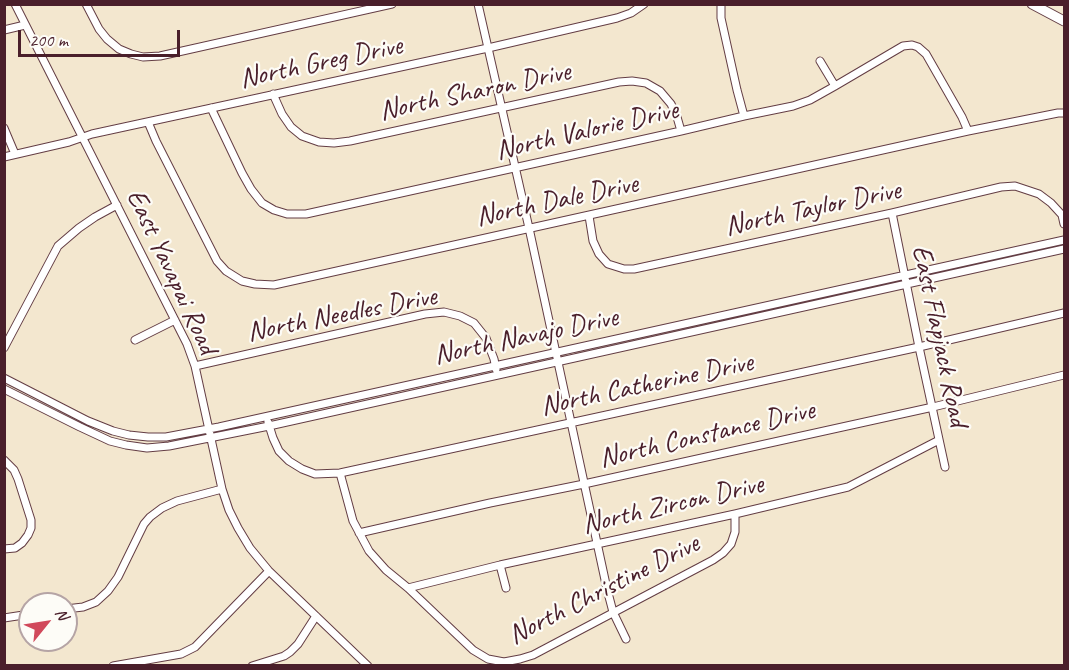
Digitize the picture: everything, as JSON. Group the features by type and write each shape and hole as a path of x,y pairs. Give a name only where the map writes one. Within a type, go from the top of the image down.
{"main road":[{"path":"1032,4 1065,21"}],"street":[{"name":"East Yavapai Road","path":"15,4 187,344 195,366 222,489 238,528 250,548 269,571 368,666"},
{"path":"86,4 107,39 119,49 142,57 160,56 392,4"},
{"path":"478,4 613,612 626,639"},
{"name":"North Greg Drive","path":"4,157 92,134 617,18 631,13 644,4"},
{"path":"721,4 721,18 744,116"},
{"path":"4,30 25,25"},
{"name":"North Valorie Drive","path":"211,108 251,189 262,202 274,210 287,214 306,214 794,106 810,100 903,46 918,46 926,54 968,131"},
{"path":"820,61 835,86"},
{"name":"North Sharon Drive","path":"273,94 282,114 291,127 302,136 319,142 334,143 632,81 646,83 660,91 671,104 681,131"},
{"name":"North Dale Drive","path":"148,122 217,261 226,271 242,281 273,285 968,131 1065,113"},
{"path":"4,128 15,154"},
{"name":"North Taylor Drive","path":"589,216 593,241 599,254 608,264 624,269 634,269 892,213 1001,187 1016,186 1039,194 1062,215 1065,224"},
{"path":"4,348 58,246 80,228 117,205"},
{"name":"East Flapjack Road","path":"892,213 945,467"},
{"name":"North Navajo Drive","path":"4,378 88,421 113,431 129,435 166,437 1065,240"},
{"name":"North Navajo Drive","path":"4,389 110,441 147,447 169,446 269,426 1065,249"},
{"name":"North Needles Drive","path":"195,366 425,314 444,312 474,323 486,338 498,375"},
{"name":"North Catherine Drive","path":"267,416 279,451 289,461 315,474 340,473 1065,314"},
{"path":"135,340 175,320"},
{"name":"North Constance Drive","path":"358,533 933,407 1065,375"},
{"path":"84,429 88,421"},
{"name":"North Zircon Drive","path":"408,588 500,565 848,487 939,440"},
{"path":"4,460 14,470 18,479 31,520 31,528 22,543 15,548 4,549"},
{"name":"North Christine Drive","path":"340,473 353,521 369,551 386,570 473,650 488,659 504,662 520,660 533,655 723,553 731,544 735,532 735,514"},
{"path":"78,608 96,602 108,591 118,577 144,524 162,508 177,501 222,489"},
{"path":"500,565 506,588"},
{"path":"113,666 181,654 195,647 269,571"},
{"path":"252,666 284,656 298,644 316,616"}]}
